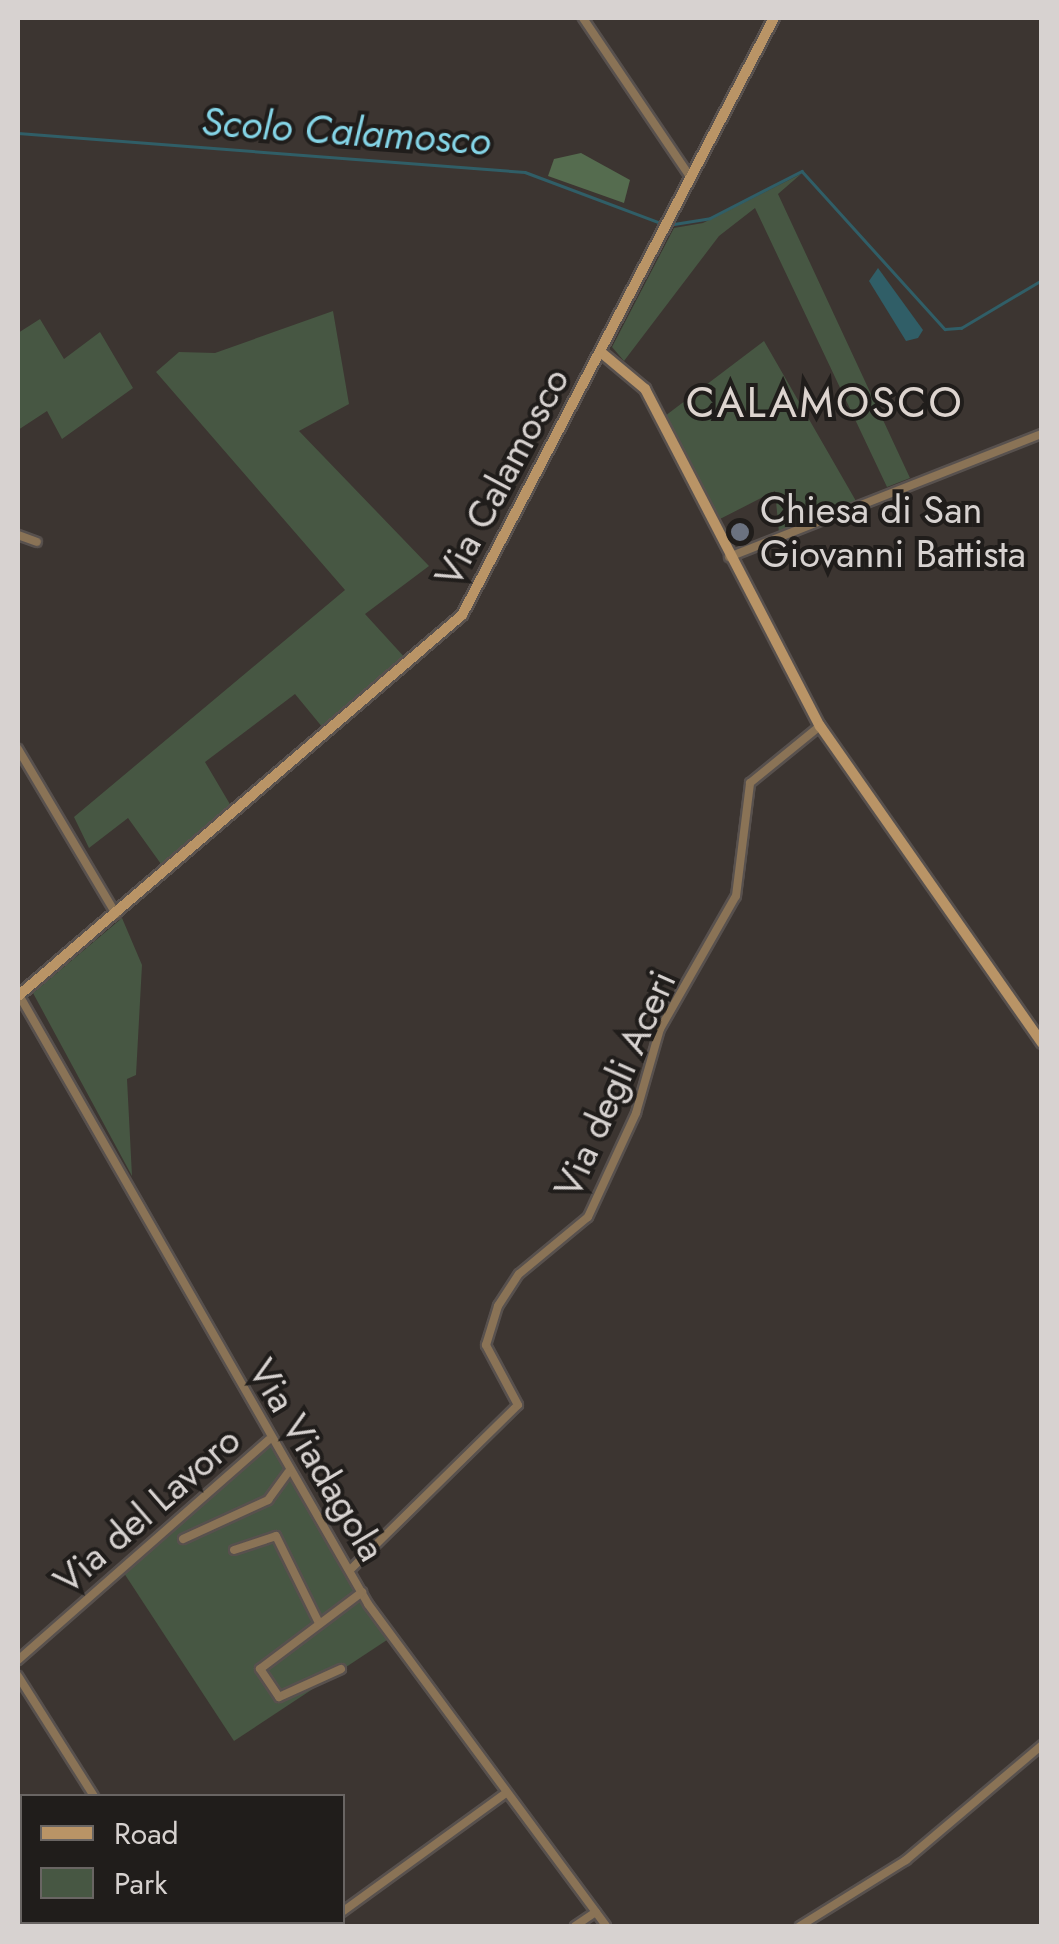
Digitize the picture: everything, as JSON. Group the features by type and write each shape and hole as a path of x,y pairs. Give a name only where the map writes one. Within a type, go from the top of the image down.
{"street":[{"path":"583,18 691,178"},
{"name":"Via Calamosco","path":"18,996 462,616 774,18"},
{"path":"602,353 644,389 820,726 1042,1043"},
{"path":"729,558 1042,434"},
{"path":"18,536 37,542"},
{"name":"Via degli Aceri","path":"351,1570 518,1405 486,1345 498,1306 519,1274 588,1217 636,1113 660,1029 736,896 753,776 820,726"},
{"path":"18,748 116,914"},
{"name":"Via Viadagola","path":"18,996 268,1440 362,1592 606,1926"},
{"name":"Via del Lavoro","path":"18,1660 268,1440"},
{"path":"183,1540 268,1500 288,1472"},
{"path":"234,1550 276,1536 319,1623"},
{"path":"341,1669 279,1697 264,1679 263,1666 362,1592"},
{"path":"18,1676 93,1794"},
{"path":"800,1926 906,1860 1042,1745"},
{"path":"345,1910 506,1793"},
{"path":"575,1926 596,1912"}],"green space":[{"path":"581,153 630,180 624,203 548,176 554,159"},
{"path":"801,174 778,194 910,478 887,487 755,208 719,236 624,361 612,347 674,228 703,223"},
{"path":"333,311 349,404 299,431 429,566 365,614 407,660 323,728 295,694 205,762 231,806 161,864 128,818 89,848 74,817 345,590 156,372 179,352 215,353"},
{"path":"40,319 64,359 100,332 133,388 62,439 47,411 18,430 18,333"},
{"path":"764,341 860,508 780,543 775,491 716,521 665,416"},
{"path":"122,918 142,965 136,1075 127,1079 132,1176 33,993"},
{"path":"276,1434 393,1636 234,1741 120,1567"}],"water":[{"path":"878,268 923,330 918,338 906,341 869,281"}],"waterway":[{"name":"Scolo Calamosco","path":"18,133 525,172 661,223"},
{"name":"Scolo Calamosco","path":"674,224 710,218 802,171 945,329 961,328 1042,280"}],"place":[{"name":"Chiesa di San Giovanni Battista","path":"740,532"}],"district":[{"name":"CALAMOSCO","path":"825,403"}]}
